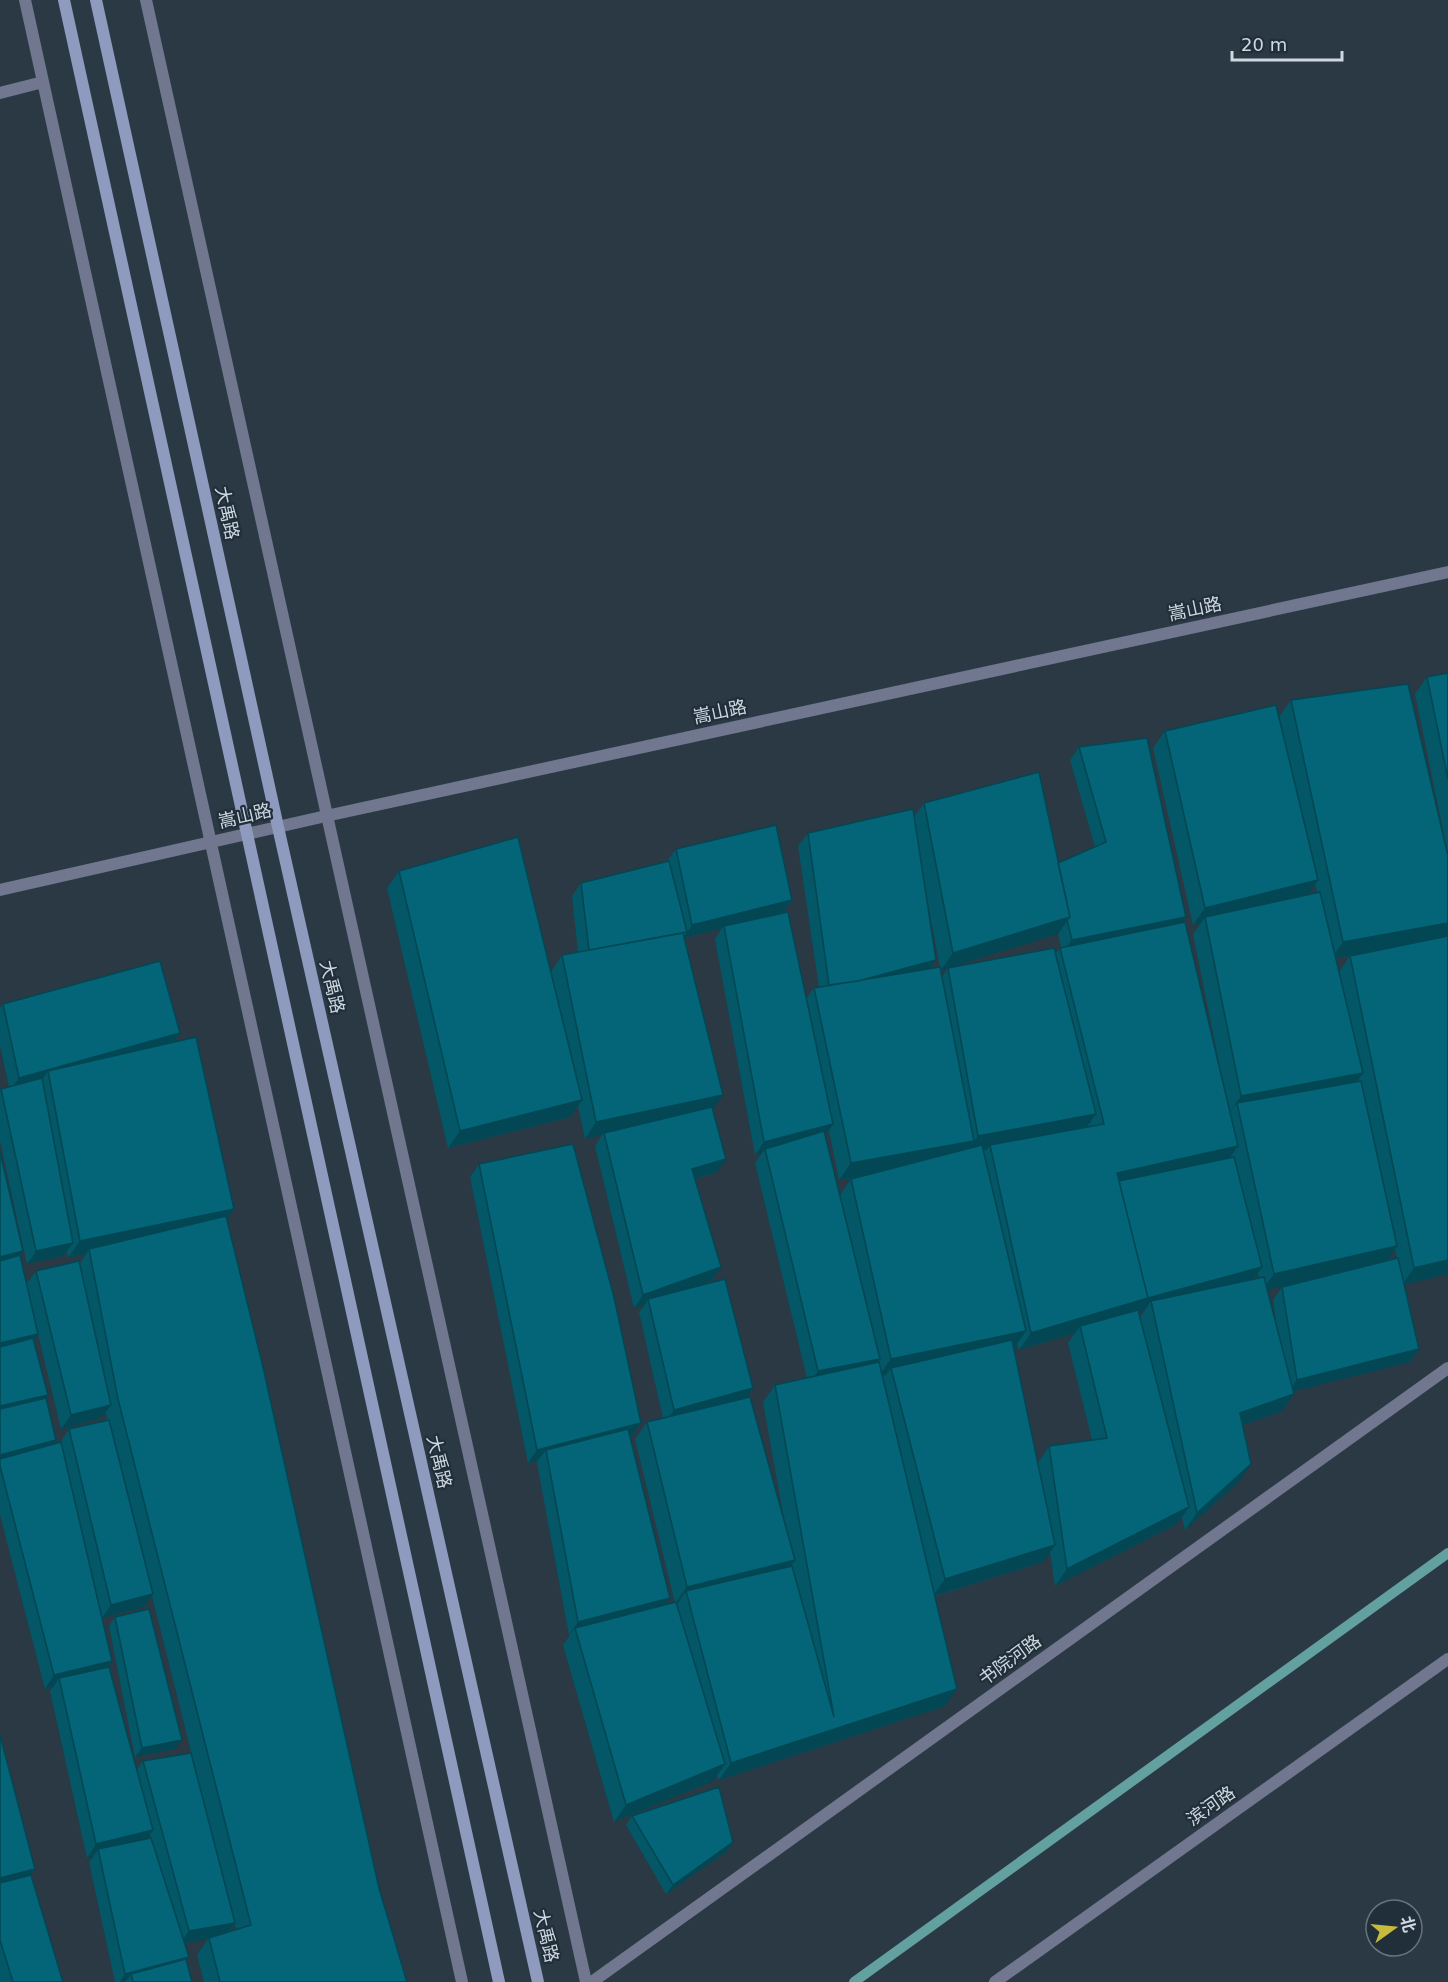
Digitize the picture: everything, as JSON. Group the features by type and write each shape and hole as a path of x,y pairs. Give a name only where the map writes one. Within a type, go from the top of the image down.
{"main road":[{"path":"64,0 499,1982"},
{"name":"大禹路","path":"96,0 278,827 538,1982"}],"street":[{"path":"25,0 462,1982"},
{"path":"146,0 586,1982"},
{"path":"0,93 43,82"},
{"name":"嵩山路","path":"0,890 248,833 1448,572"},
{"name":"书院河路","path":"592,1982 1448,1368"},
{"name":"滨河路","path":"995,1982 1448,1659"}],"building":[{"path":"1448,673 1448,779 1427,677"},
{"path":"1408,684 1448,856 1448,923 1343,942 1291,700"},
{"path":"1276,705 1318,880 1205,908 1165,731"},
{"path":"1147,738 1186,917 1072,940 1067,920 1070,917 1058,863 1106,842 1079,747"},
{"path":"1039,772 1070,917 953,953 924,803"},
{"path":"913,809 936,960 858,981 829,985 808,833"},
{"path":"776,825 792,900 692,925 676,849"},
{"path":"518,837 582,1100 460,1131 399,871"},
{"path":"669,861 687,932 589,950 581,883"},
{"path":"1320,892 1363,1073 1241,1096 1205,917"},
{"path":"788,912 833,1124 764,1142 724,926"},
{"path":"1185,922 1238,1146 1117,1173 1148,1298 1031,1333 990,1145 1104,1124 1060,948"},
{"path":"683,933 723,1095 596,1122 562,955"},
{"path":"1448,936 1448,1260 1414,1268 1350,956"},
{"path":"1054,948 1096,1114 978,1136 948,968"},
{"path":"160,961 180,1033 19,1078 3,1004"},
{"path":"940,967 974,1141 851,1163 814,988"},
{"path":"196,1037 234,1209 80,1241 48,1071"},
{"path":"42,1078 73,1243 36,1251 1,1089"},
{"path":"1361,1081 1397,1246 1274,1274 1237,1103"},
{"path":"712,1107 726,1159 692,1169 721,1267 643,1295 604,1133"},
{"path":"824,1131 880,1359 818,1371 765,1149"},
{"path":"573,1144 614,1297 641,1423 537,1450 479,1164"},
{"path":"982,1145 1026,1331 891,1359 851,1179"},
{"path":"0,1152 23,1251 0,1257"},
{"path":"1234,1157 1262,1267 1148,1298 1119,1181"},
{"path":"226,1216 263,1367 379,1888 407,1982 220,1982 209,1938 251,1925 118,1399 89,1249"},
{"path":"20,1255 38,1334 0,1343 0,1261"},
{"path":"1398,1258 1419,1349 1297,1380 1282,1287"},
{"path":"79,1261 111,1405 71,1415 36,1271"},
{"path":"1264,1277 1294,1394 1240,1413 1251,1464 1197,1513 1151,1301"},
{"path":"725,1279 753,1388 674,1410 648,1299"},
{"path":"1138,1310 1189,1507 1067,1569 1049,1446 1107,1438 1080,1326"},
{"path":"33,1338 48,1395 0,1406 0,1347"},
{"path":"1012,1340 1055,1545 945,1579 891,1368"},
{"path":"879,1362 957,1689 731,1763 686,1591 792,1566 834,1717 775,1385"},
{"path":"750,1397 795,1560 687,1587 647,1422"},
{"path":"46,1398 56,1440 0,1455 0,1409"},
{"path":"109,1420 153,1594 111,1605 69,1429"},
{"path":"628,1429 670,1598 578,1622 546,1450"},
{"path":"61,1442 112,1661 54,1675 0,1459"},
{"path":"676,1602 725,1764 626,1805 575,1628"},
{"path":"149,1609 182,1740 142,1748 115,1617"},
{"path":"109,1667 153,1830 96,1844 59,1678"},
{"path":"0,1735 35,1869 0,1878"},
{"path":"191,1753 235,1923 189,1931 143,1761"},
{"path":"719,1787 733,1842 673,1885 632,1816"},
{"path":"151,1838 189,1957 125,1974 98,1849"},
{"path":"31,1875 63,1982 13,1982 0,1940 0,1883"},
{"path":"186,1959 192,1982 133,1982 131,1974"}],"waterway":[{"path":"854,1982 1448,1553"}]}
